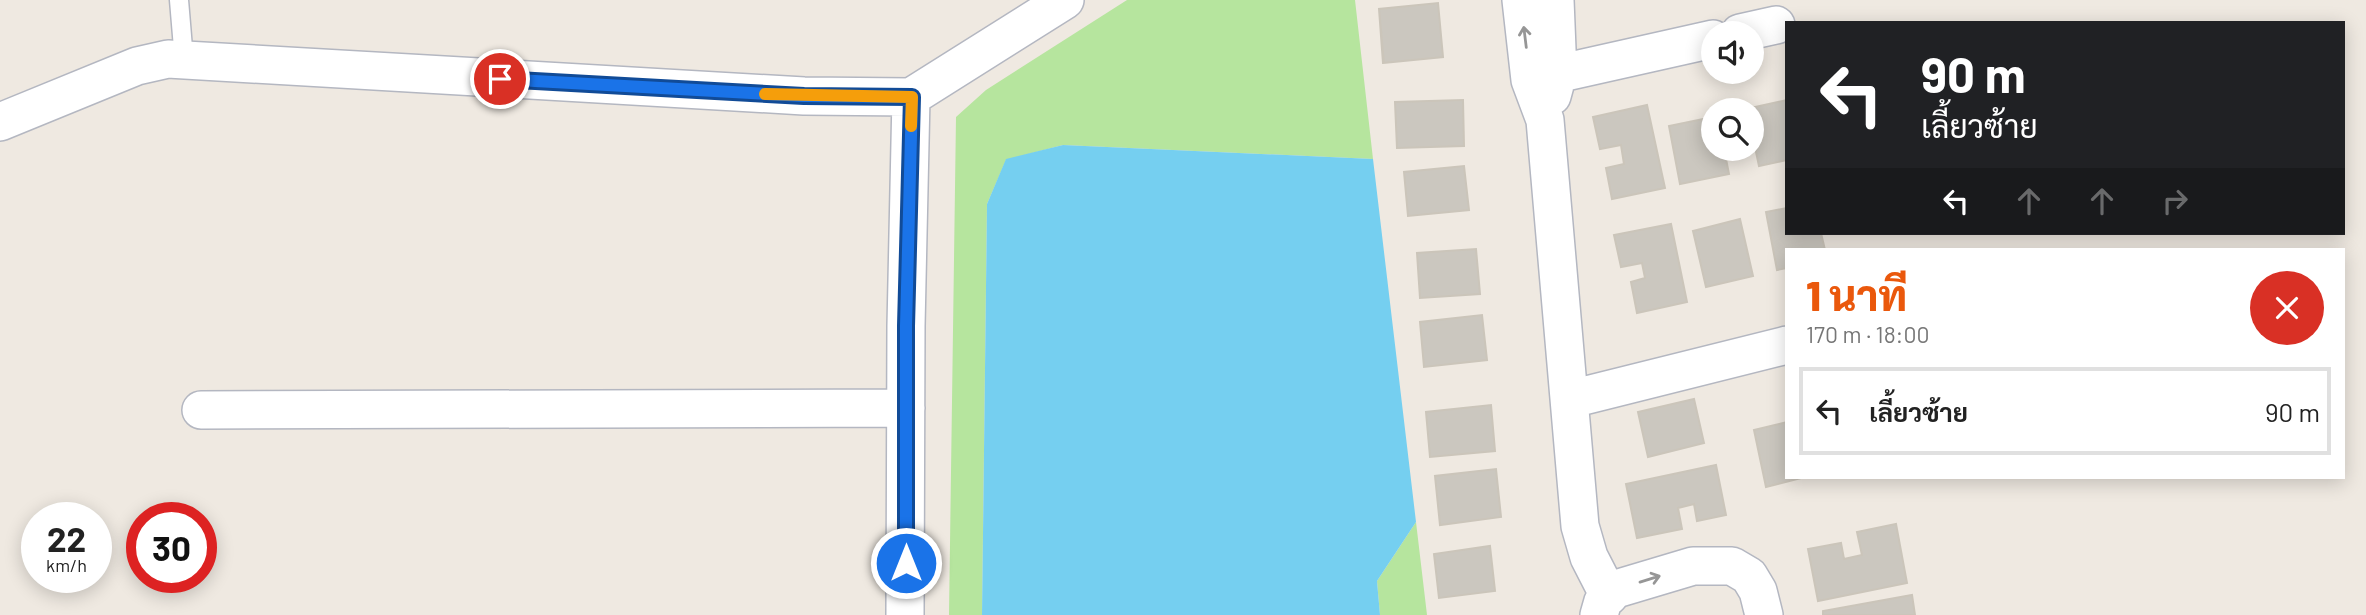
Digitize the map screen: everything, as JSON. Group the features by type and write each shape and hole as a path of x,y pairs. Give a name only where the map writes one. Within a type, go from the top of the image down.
{"street":[{"path":"0,122 138,66 169,59 804,96 912,97 1065,0"},
{"path":"1521,0 1544,77"},
{"path":"1555,0 1544,77 1545,120 1580,526 1604,605"},
{"path":"1764,28 1776,25"},
{"path":"1544,77 1701,42"},
{"path":"905,615 912,97"},
{"path":"1571,399 1785,346"},
{"path":"201,410 906,408"},
{"path":"1604,605 1616,589 1693,566 1732,566 1749,576 1758,591 1764,615"}],"lane":[{"path":"179,0 184,60"}],"green space":[{"path":"1127,0 1355,0 1373,159 1063,145 1006,160 987,204 982,615 949,615 956,117 986,90"},
{"path":"1416,522 1427,615 1380,615 1377,581"}],"water":[{"path":"1063,145 1373,159 1416,522 1377,581 1380,615 982,615 987,204 1006,159"}],"building":[{"path":"1438,3 1443,57 1384,63 1379,9"},
{"path":"1438,3 1443,57 1383,63 1379,9"},
{"path":"1463,100 1464,146 1397,148 1395,102"},
{"path":"1785,100 1785,160 1759,166 1758,161 1764,161 1764,105"},
{"path":"1785,100 1785,160 1759,166 1758,161 1764,161 1764,105"},
{"path":"1647,105 1665,188 1612,199 1606,168 1624,164 1621,145 1600,149 1593,117"},
{"path":"1647,105 1665,188 1612,199 1606,168 1624,164 1621,145 1600,149 1593,117"},
{"path":"1701,119 1701,161 1726,161 1729,174 1680,184 1669,126"},
{"path":"1701,119 1701,161 1726,161 1729,174 1680,184 1669,126"},
{"path":"1464,166 1469,210 1408,216 1404,172"},
{"path":"1785,208 1785,235 1821,235 1825,248 1785,248 1785,268 1777,270 1766,212"},
{"path":"1785,208 1785,235 1821,235 1825,248 1785,248 1785,268 1777,270 1766,212"},
{"path":"1740,219 1753,276 1706,287 1693,231"},
{"path":"1671,224 1687,302 1637,313 1631,282 1645,278 1642,263 1621,267 1614,235"},
{"path":"1476,249 1480,294 1420,298 1417,253"},
{"path":"1482,315 1487,360 1424,367 1420,322"},
{"path":"1694,399 1704,443 1648,457 1638,412"},
{"path":"1491,405 1495,451 1430,457 1426,412"},
{"path":"1785,422 1785,479 1797,479 1766,487 1754,430"},
{"path":"1716,465 1726,515 1697,521 1694,504 1678,508 1682,529 1637,538 1626,484"},
{"path":"1496,469 1501,517 1440,525 1435,476"},
{"path":"1896,524 1907,583 1818,601 1808,549 1841,543 1844,559 1862,555 1857,532"},
{"path":"1490,546 1495,591 1439,598 1434,554"},
{"path":"1912,595 1915,615 1823,615 1823,611"}],"slow traffic":[{"path":"765,94 912,97 911,126"}],"route":[{"path":"500,79 804,96 912,97 906,326 906,563"}]}
